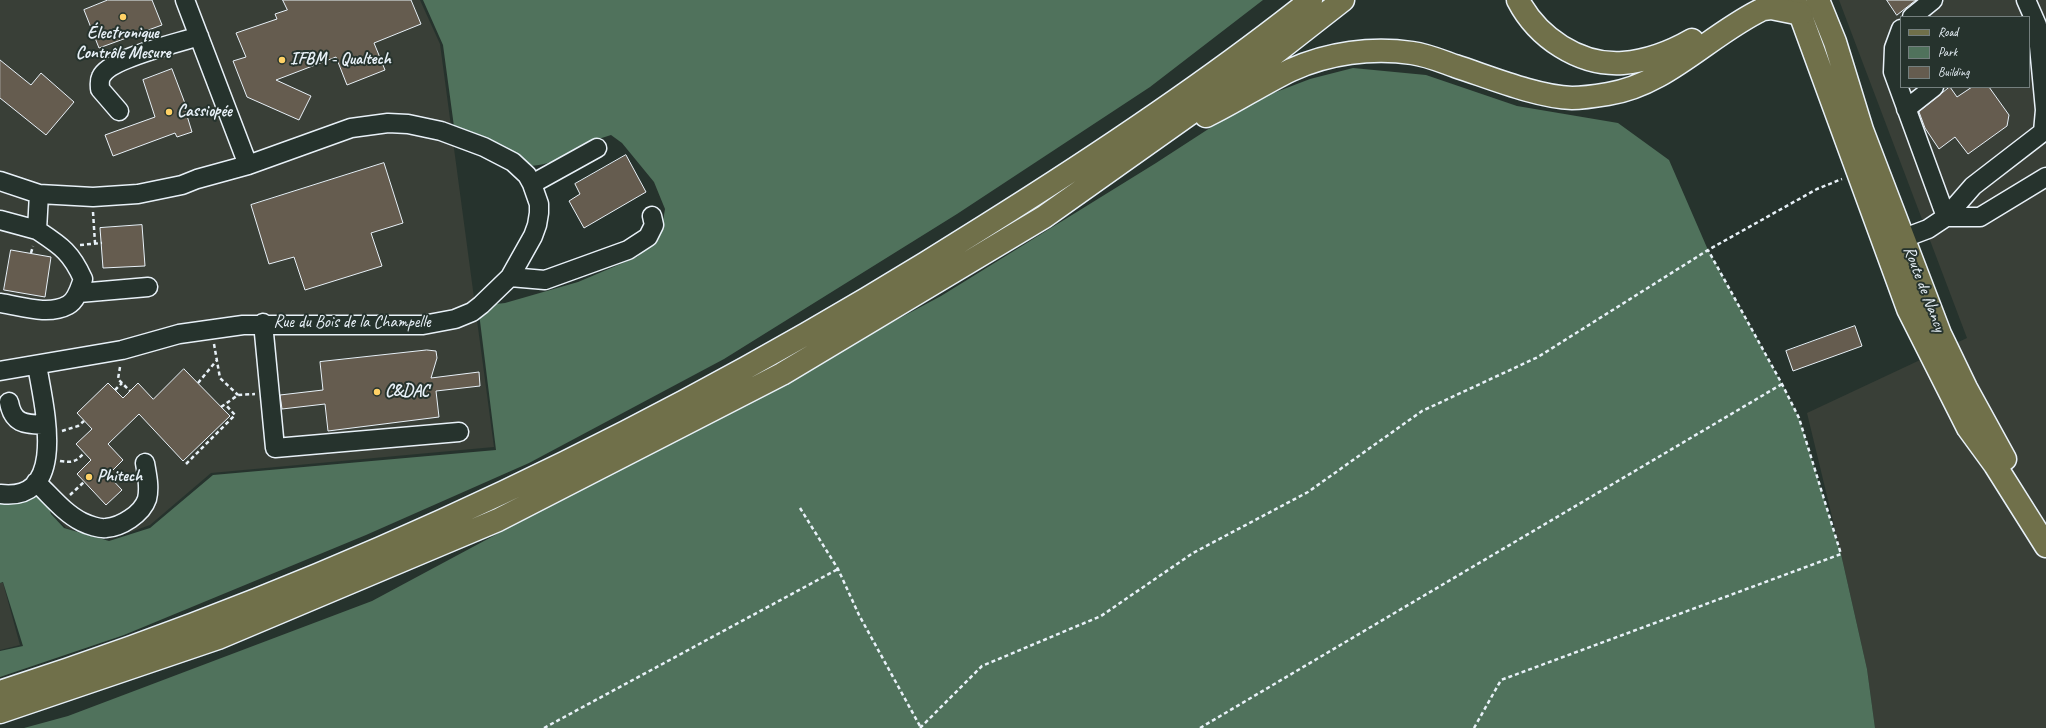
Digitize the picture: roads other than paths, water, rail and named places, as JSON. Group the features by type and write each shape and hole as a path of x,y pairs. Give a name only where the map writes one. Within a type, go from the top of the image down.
{"main road":[{"path":"1231,60 1296,0"},
{"path":"0,692 95,661 272,594 360,558 587,452 767,357 828,323 1041,191 1132,130 1231,60 1311,0"},
{"path":"0,712 218,638 498,520 782,374 1044,216 1274,54 1343,0"},
{"path":"1518,0 1525,12 1541,32 1561,47 1597,61 1622,63 1650,58 1680,46 1751,0"},
{"name":"Route de Nancy","path":"1818,0 1835,42 1862,130 1940,334 1966,388 2000,450 2046,520"},
{"path":"1144,147 1225,107 1291,70 1331,57 1352,53 1383,51 1413,53 1544,93 1571,98 1588,97 1623,90 1666,71 1763,9 1798,7"},
{"name":"Route de Nancy","path":"1798,7 1908,309 1936,369 1968,428 2046,546"}],"street":[{"path":"185,0 248,165"},
{"path":"1913,16 1933,0"},
{"path":"1904,238 1928,229 1946,217 1973,186 2043,132 2045,110 2037,25 2033,12"},
{"path":"1900,31 1896,38 1892,60 1893,72 1946,217"},
{"path":"120,111 100,89 101,76 106,70 124,59 199,36"},
{"path":"1906,109 1933,88"},
{"name":"Rue du Bois de la Champelle","path":"0,181 39,194 93,197 138,194 182,185 197,179 248,165 351,128 388,123 408,124 440,131 502,155 521,168 532,184 539,204 537,225 510,277 472,312 456,318 432,324 262,323 179,334 122,350 0,371"},
{"path":"532,184 596,148"},
{"path":"1946,217 1980,217 2046,177"},
{"path":"37,230 39,194"},
{"path":"510,277 545,280 628,250 648,237 654,225 652,216"},
{"path":"0,220 37,230 67,251 76,261 84,278 79,293 69,305 46,311 0,303"},
{"path":"79,293 148,287"},
{"path":"262,323 275,448 459,432"},
{"path":"0,494 16,494 27,489 36,482 43,470 46,459 47,429 37,365"},
{"path":"9,402 11,413 17,420 47,429"},
{"path":"36,482 69,514 84,523 105,528 126,521 140,511 146,500 149,487 145,463"}],"place":[{"name":"Électronique Contrôle Mesure","path":"123,17"},
{"name":"IFBM - Qualtech","path":"282,60"},
{"name":"Cassiopée","path":"169,112"},
{"name":"C&DAC","path":"377,392"},
{"name":"Phitech","path":"89,477"}]}
